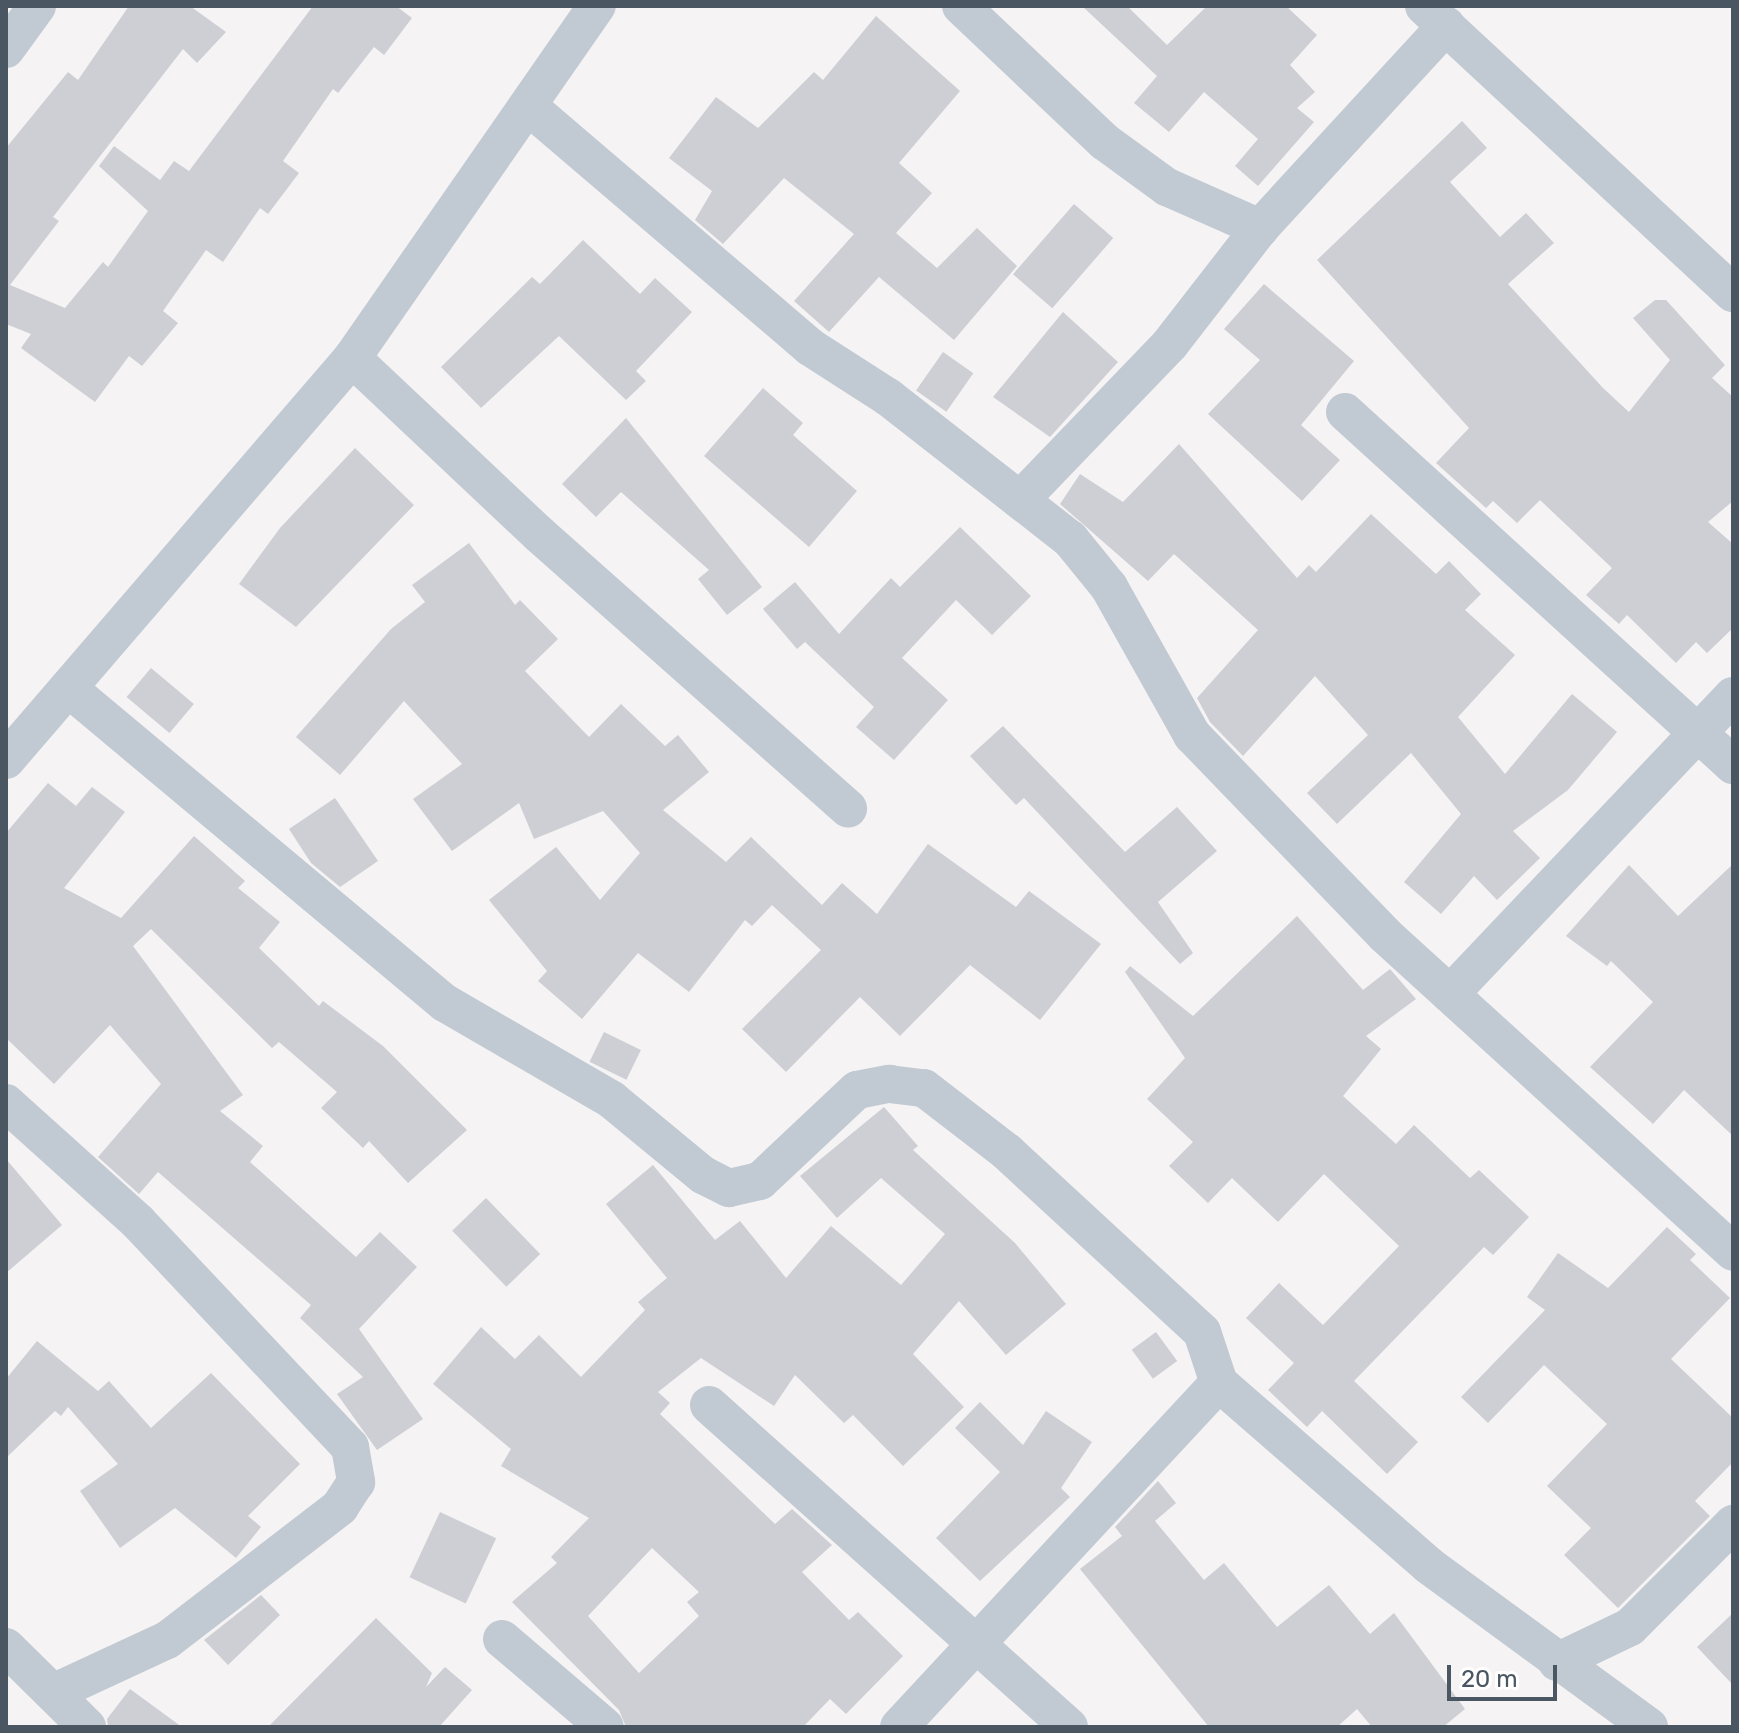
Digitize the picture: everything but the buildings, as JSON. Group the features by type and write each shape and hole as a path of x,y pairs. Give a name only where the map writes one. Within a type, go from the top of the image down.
{"street":[{"path":"6,49 37,6"},
{"path":"10,749 68,688 352,358 597,6"},
{"path":"961,6 1105,142 1167,187 1260,228"},
{"path":"1020,500 1170,344 1260,228 1435,16 1733,293"},
{"path":"528,106 810,347 888,397 1070,539 1109,587 1192,735 1365,915 1733,1252"},
{"path":"352,358 540,535 848,808"},
{"path":"1345,412 1733,765"},
{"path":"68,688 445,1003 612,1100 703,1175 729,1188 760,1181 857,1090 889,1084 924,1088 1007,1152 1202,1332 1219,1383 1428,1565 1649,1727"},
{"path":"1450,994 1733,696"},
{"path":"6,1103 138,1222 350,1447 356,1482 340,1507 167,1640 55,1692"},
{"path":"899,1727 1219,1383"},
{"path":"709,1405 978,1642 1069,1727"},
{"path":"1557,1662 1630,1627 1733,1524"},
{"path":"502,1639 605,1727"},
{"path":"6,1647 55,1692 87,1727"}]}
